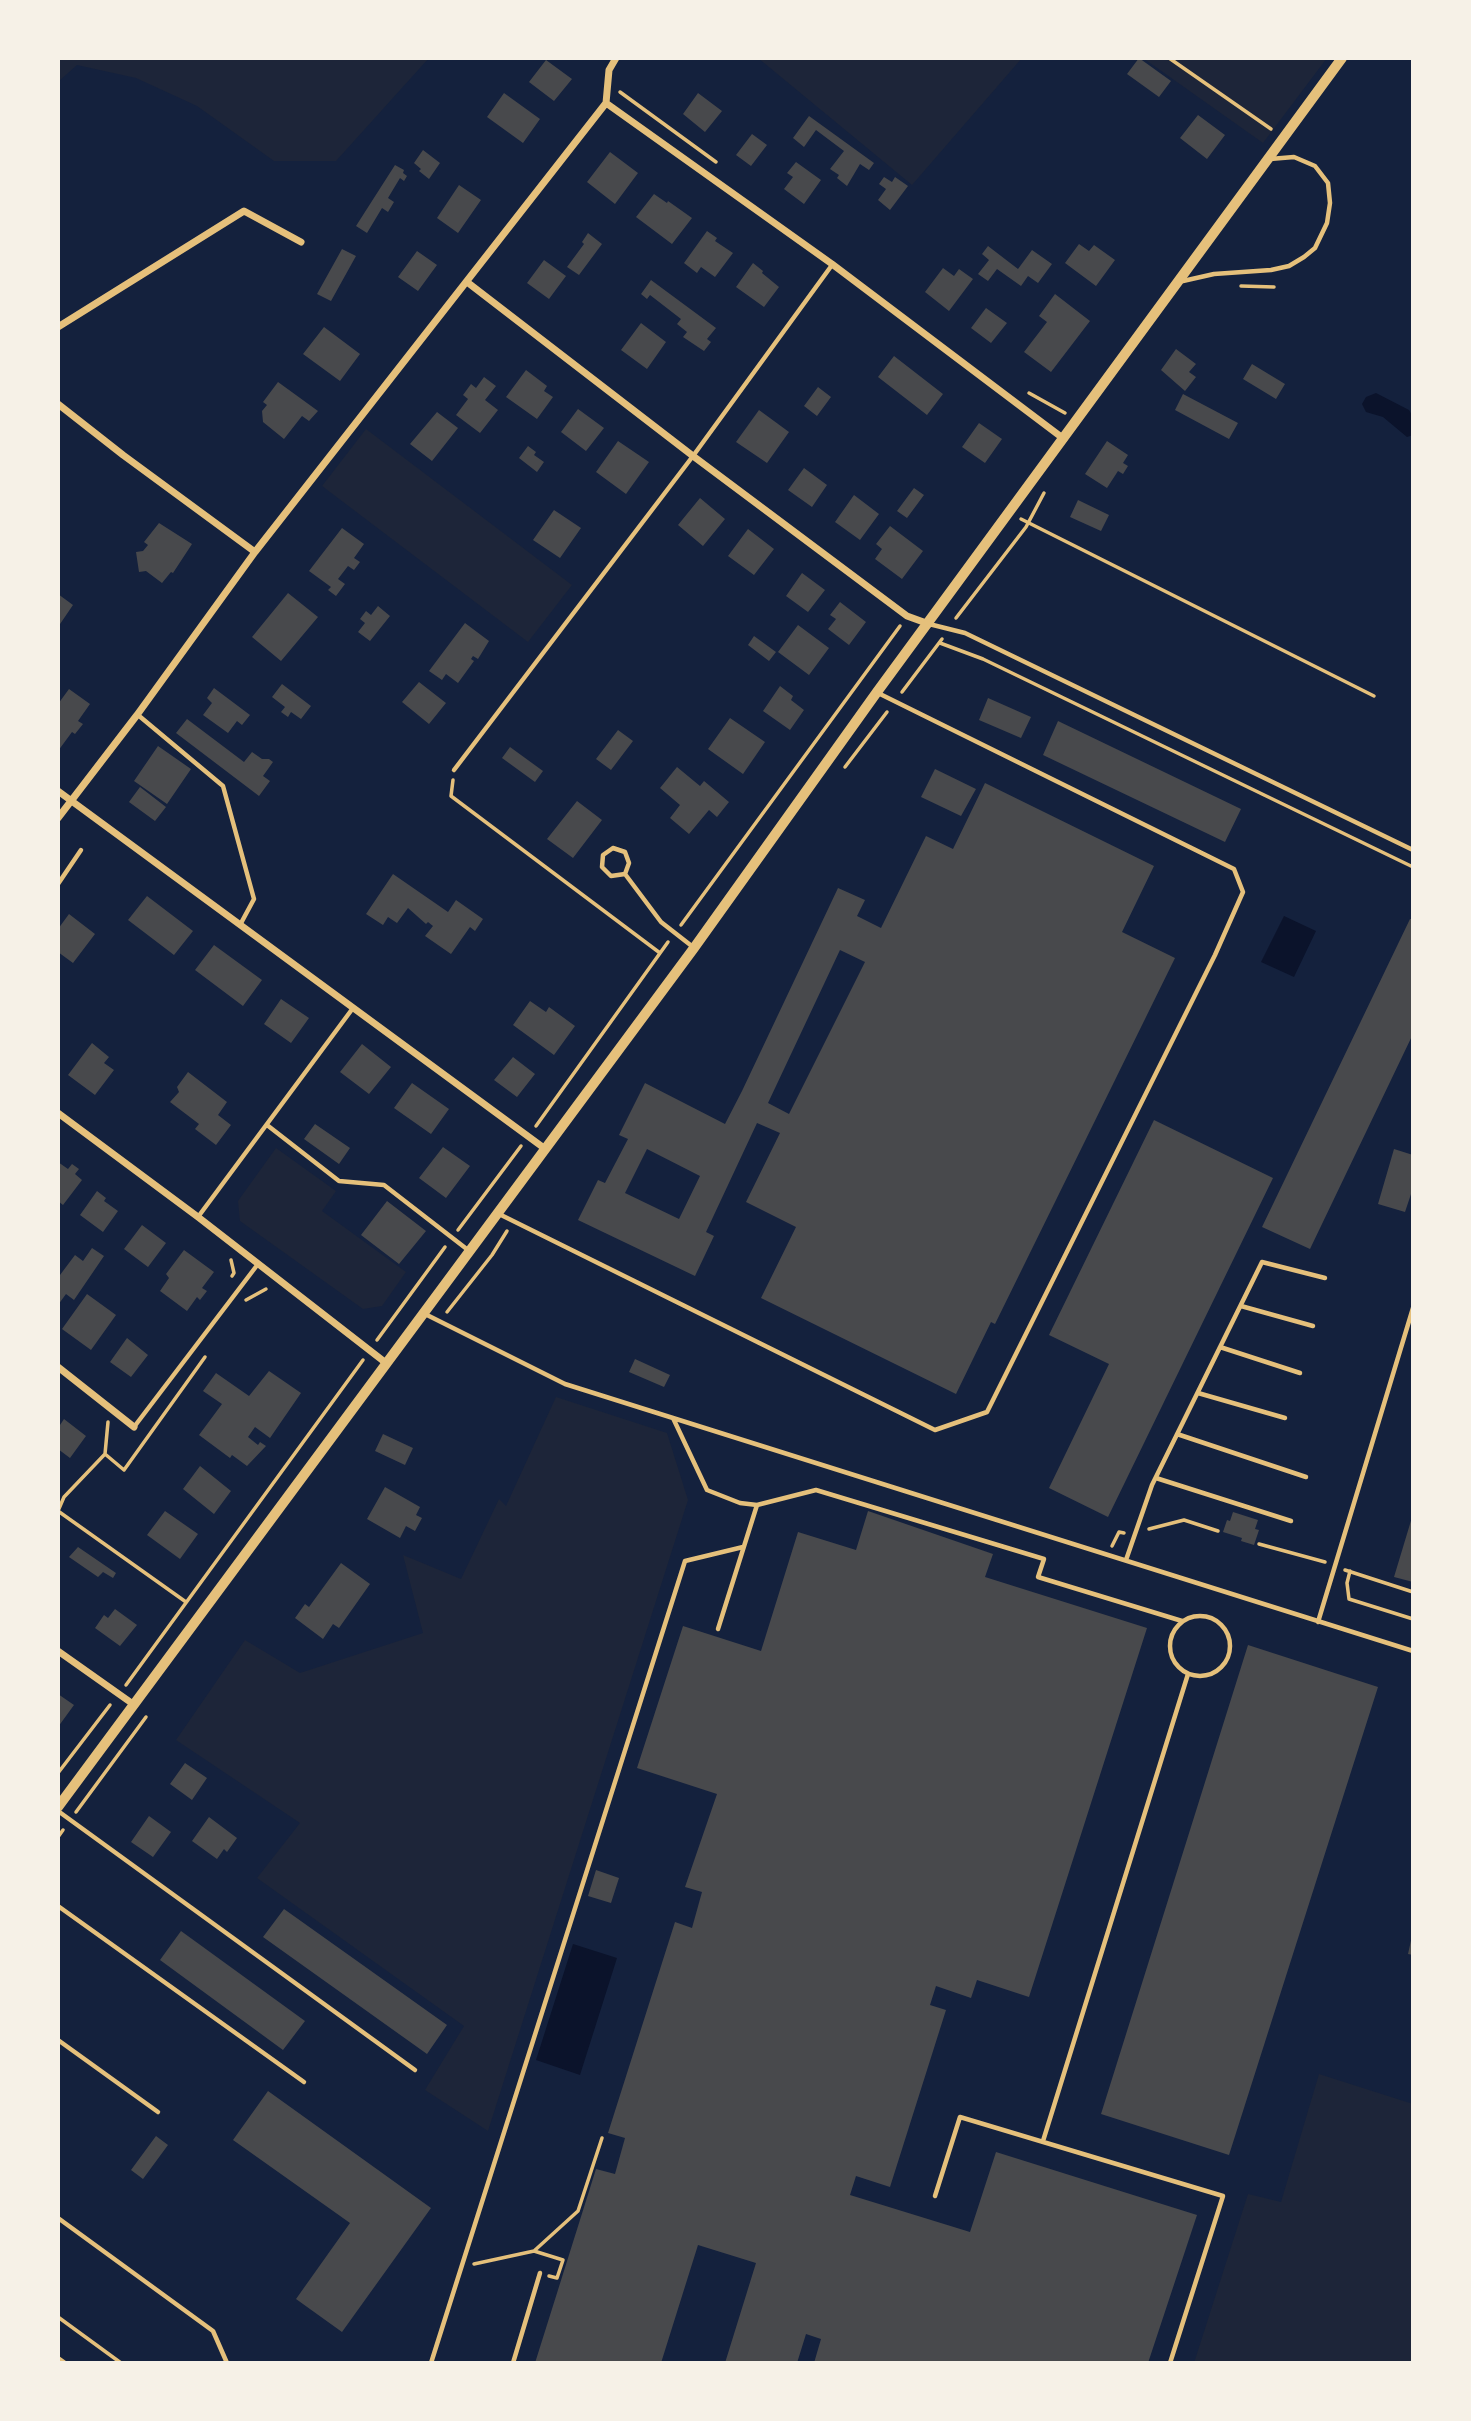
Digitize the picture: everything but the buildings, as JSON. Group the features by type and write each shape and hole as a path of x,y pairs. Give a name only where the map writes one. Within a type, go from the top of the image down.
{"street":[{"path":"58,818 137,715 255,552 606,103 609,69 616,58"},
{"path":"58,1809 133,1704 424,1314 468,1250 694,948 877,692 1342,58"},
{"path":"606,103 832,264 1064,439"},
{"path":"58,327 244,211 301,242"},
{"path":"467,282 907,616 929,624"},
{"path":"58,404 122,455 255,552"},
{"path":"58,791 544,1148"},
{"path":"58,1113 198,1217 386,1363"},
{"path":"58,1367 134,1427"},
{"path":"58,1651 133,1704"}],"lane":[{"path":"1178,282 1214,274 1271,270 1289,265 1315,248 1327,223 1330,203 1328,183 1315,166 1294,157 1268,159"},
{"path":"454,770 693,456 832,264"},
{"path":"929,624 965,633 1413,850"},
{"path":"497,1213 935,1430 987,1412 1215,955 1242,892 1234,869 877,692"},
{"path":"137,715 223,786 254,900 239,926"},
{"path":"613,848 625,852 629,863 625,874 611,876 602,867 603,855 613,848"},
{"path":"58,884 81,850"},
{"path":"625,874 661,922 694,948"},
{"path":"198,1217 354,1007"},
{"path":"267,1125 339,1181 384,1185 468,1250"},
{"path":"1126,1560 1156,1478 1262,1262 1325,1278"},
{"path":"134,1427 258,1264"},
{"path":"1241,1306 1313,1326"},
{"path":"1318,1622 1413,1308"},
{"path":"424,1314 565,1384 1413,1651"},
{"path":"1220,1347 1300,1373"},
{"path":"1198,1393 1285,1418"},
{"path":"673,1418 707,1490 740,1503 757,1505 816,1490 1044,1559 1038,1577 1182,1621"},
{"path":"1177,1434 1306,1477"},
{"path":"1156,1478 1291,1521"},
{"path":"718,1629 757,1505"},
{"path":"431,2363 685,1561 743,1547"},
{"path":"1191,1616 1210,1617 1226,1629 1231,1647 1224,1664 1217,1671 1198,1677 1188,1674 1179,1668 1170,1649 1174,1629 1191,1616"},
{"path":"1043,2141 1188,1674"},
{"path":"58,1809 415,2070"},
{"path":"58,1906 304,2082"},
{"path":"58,2039 158,2112"},
{"path":"935,2196 960,2117 1223,2196 1170,2363"},
{"path":"58,2218 214,2331 227,2363"},
{"path":"513,2363 540,2273"},
{"path":"58,2358 65,2363"}],"path":[{"path":"1170,58 1284,138"},
{"path":"1010,513 1374,696"},
{"path":"58,1773 119,1694 907,616"},
{"path":"940,643 983,659 1413,867"},
{"path":"454,770 451,796 660,953"},
{"path":"221,1253 232,1261 234,1273 226,1284"},
{"path":"105,1454 124,1470 205,1357"},
{"path":"114,1410 108,1419 105,1454 64,1497 58,1511 186,1602"},
{"path":"1107,1545 1112,1546 1119,1532 1135,1533 1184,1520 1218,1531"},
{"path":"1350,1571 1347,1583 1349,1599 1413,1619"},
{"path":"534,2251 578,2211 602,2138"},
{"path":"461,2266 534,2251 563,2260 557,2278 540,2273"},
{"path":"58,2317 121,2363"}],"shaded area":[{"path":"58,58 429,58 336,161 274,161 197,106 136,78 77,65 58,82"},
{"path":"758,58 1022,58 912,185"},
{"path":"1143,58 1327,58 1263,143"},
{"path":"1376,393 1409,410 1413,417 1413,435 1407,437 1383,417 1366,412 1362,404 1366,397"},
{"path":"366,429 572,585 528,642 322,486"},
{"path":"1284,916 1316,931 1294,977 1261,962"},
{"path":"276,1148 336,1191 322,1211 406,1272 382,1306 363,1309 240,1221 238,1201"},
{"path":"556,1397 667,1433 688,1500 488,2131 425,2090 464,2026 257,1878 300,1823 176,1740 245,1640 300,1673 423,1633 403,1555 461,1579 499,1499 506,1506"},
{"path":"573,1944 617,1958 580,2075 536,2060"},
{"path":"1319,2074 1413,2104 1413,2363 1194,2363 1248,2194 1281,2202"}]}
